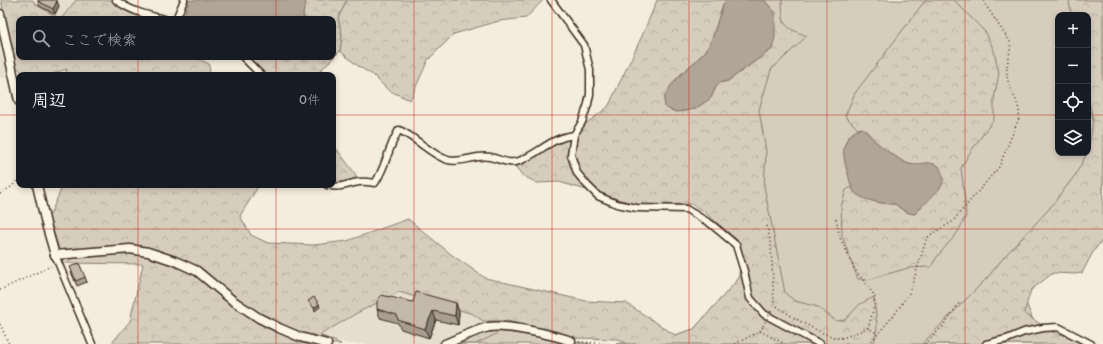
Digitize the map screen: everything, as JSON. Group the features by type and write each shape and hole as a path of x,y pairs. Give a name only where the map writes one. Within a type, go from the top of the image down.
{"street":[{"path":"116,0 142,14 151,16"},
{"path":"177,16 184,0"},
{"path":"551,0 584,45 590,70 590,94 588,104 582,122 574,135 571,155 577,173 598,196 617,204 637,208 686,209 711,224 736,245 750,298 764,314 820,344"},
{"path":"0,14 16,88"},
{"path":"246,60 258,72"},
{"path":"336,187 359,182 375,183 382,170 393,138 399,130 406,133 442,158 455,162 474,157 489,156 506,162 518,162 555,140 565,136 574,135"},
{"path":"38,188 55,255 92,344"},
{"path":"55,255 130,250 155,254 197,271 232,300 259,318 300,337 327,344"},
{"path":"445,344 488,327 502,326 571,341"},
{"path":"986,344 1007,339 1024,332 1058,327 1091,344"}],"path":[{"path":"869,344 896,314 909,292 926,240 930,235 952,222 999,167 1019,118 1017,104 1007,76 1011,48 1010,42 985,4 984,0"},
{"path":"0,194 6,191 16,182"},
{"path":"836,219 840,238 854,267 875,296 874,307 868,328"},
{"path":"735,344 760,331 774,304 772,245 767,226"},
{"path":"0,290 58,263"},
{"path":"925,344 943,326 960,302"},
{"path":"774,304 782,311 805,324 832,336 840,338 868,328"},
{"path":"0,324 9,344"},
{"path":"868,328 877,334"},
{"path":"760,331 785,344"},
{"path":"571,341 609,344"}],"shaded area":[{"path":"33,0 76,0 63,16 56,16 35,4"},
{"path":"189,0 306,1 303,16 184,16"},
{"path":"727,0 764,0 775,12 775,37 772,49 728,81 719,83 711,98 695,109 677,112 670,110 665,107 665,96 678,77 705,52 712,39 723,4"},
{"path":"0,45 8,77 0,78"},
{"path":"862,128 882,147 894,156 909,164 930,163 939,166 943,177 942,185 915,214 906,212 895,204 880,203 864,199 854,192 844,160 844,147 849,136"},
{"path":"399,292 473,314 483,321 469,331 440,344 348,344 320,335 357,313"}],"green space":[{"path":"1,0 33,0 35,4 56,16 16,16 16,60 201,60 209,64 210,72 66,72 67,69 58,72 22,72 15,65"},
{"path":"76,0 113,0 119,5 146,16 63,16"},
{"path":"305,0 347,0 338,18 342,35 340,51 336,55 336,16 303,16"},
{"path":"347,0 543,0 526,18 499,21 454,34 428,60 410,100 388,90 373,75 358,66 340,51 342,35 338,18"},
{"path":"657,0 727,0 723,4 712,39 705,52 678,77 670,87 677,112 695,109 711,98 719,83 728,81 772,49 775,12 764,0 782,0 784,20 788,27 807,36 771,70 759,110 766,151 764,186 785,293 795,301 818,307 836,321 845,320 860,304 874,297 877,327 874,344 628,344 619,339 573,338 507,321 483,321 473,314 399,292 357,313 320,335 341,344 111,344 130,321 143,264 63,263 49,217 62,188 257,188 240,216 251,235 268,243 314,245 347,241 408,219 452,255 485,278 586,301 626,303 675,335 694,329 739,278 741,243 703,211 691,204 638,205 559,182 537,183 522,175 515,166 525,162 567,138 608,107 642,36"},
{"path":"718,0 1103,0 1103,193 1017,281 1043,344 616,344 675,335 694,329 739,278 741,244"},
{"path":"928,0 954,0 986,33 994,51 999,73 994,99 994,119 961,168 966,216 958,232 936,258 931,267 908,268 867,280 858,279 842,236 841,207 846,190 851,187 865,198 877,202 895,204 904,210 915,214 920,207 909,164 898,159 883,148 862,128 858,129 845,116 855,93 924,2"},
{"path":"1069,0 1103,0 1103,239 1093,252 1082,273 1053,273 1031,290 1024,313 1052,332 1067,336 1082,344 922,344 988,277 1004,257 1049,209 1076,174 1085,156 1091,156 1091,133 1093,120 1091,110 1091,12 1071,12"},
{"path":"250,60 331,60 319,72 260,72"},
{"path":"336,148 359,179 336,184"},
{"path":"499,331 591,344 460,344 483,333"},
{"path":"499,331 498,333 476,344 460,344 483,333"}],"building":[{"path":"38,0 55,0 57,1 53,9"},
{"path":"79,263 85,277 76,281 70,267"},
{"path":"416,292 456,303 455,316 433,311 425,329 398,320 397,315 377,309 377,302 381,295 413,302"},
{"path":"314,297 319,304 314,308 308,301"}]}
